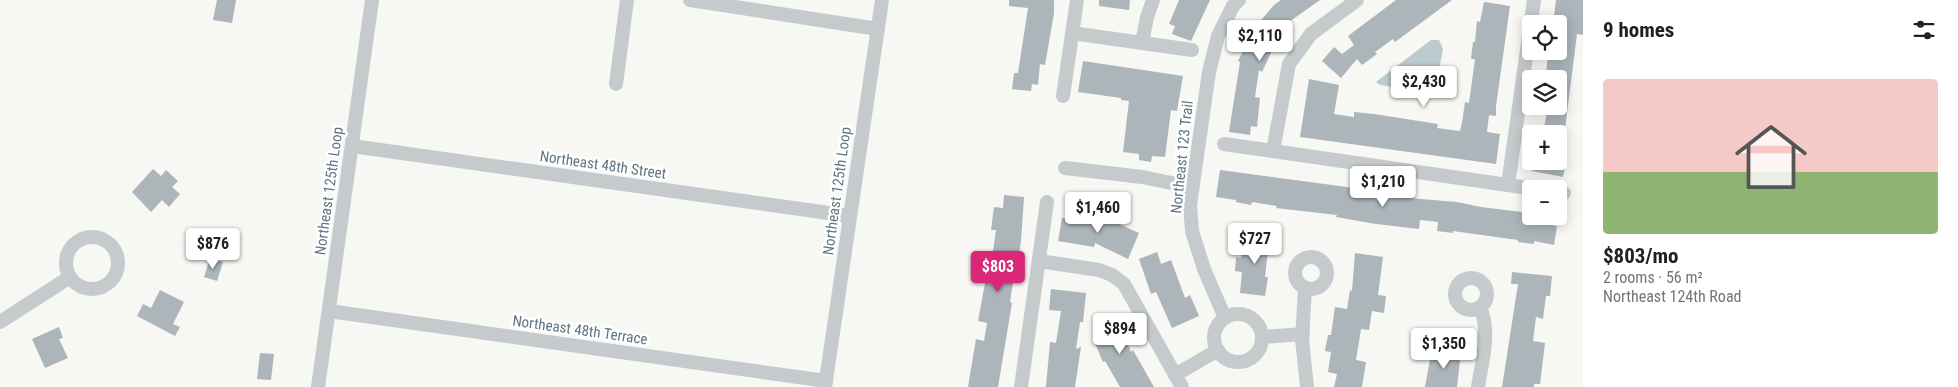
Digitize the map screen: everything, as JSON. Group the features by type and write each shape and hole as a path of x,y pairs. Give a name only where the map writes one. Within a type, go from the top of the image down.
{"street":[{"name":"Northeast 125th Loop","path":"318,387 372,0"},
{"path":"616,84 627,0"},
{"path":"690,0 878,29"},
{"name":"Northeast 125th Loop","path":"826,384 882,0"},
{"path":"1063,96 1077,0"},
{"path":"1142,43 1147,17 1153,0"},
{"name":"Northeast 123 Trail","path":"1225,318 1204,270 1192,231 1190,205 1209,72 1218,36 1233,6 1239,0"},
{"path":"1273,151 1290,64 1311,34 1357,0"},
{"path":"1508,185 1534,0"},
{"path":"1072,33 1192,50"},
{"path":"1224,144 1522,187"},
{"name":"Northeast 48th Street","path":"352,146 850,216"},
{"path":"1065,168 1142,178 1192,187"},
{"path":"1021,387 1047,202"},
{"path":"1039,262 1099,270 1112,275 1124,284 1178,381 1218,350"},
{"path":"0,322 70,277"},
{"path":"1305,288 1302,334 1307,387"},
{"path":"1478,387 1486,332 1485,318 1480,307"},
{"name":"Northeast 48th Terrace","path":"329,312 826,384"},
{"path":"1239,314 1252,319 1257,324 1262,337 1254,356 1242,362 1228,360 1218,350 1214,336 1216,329 1225,318 1239,314"},
{"path":"1262,337 1302,334"}],"shaded area":[{"path":"1431,40 1439,40 1443,49 1435,91 1427,93 1380,85 1376,82"}],"building":[{"path":"217,0 236,0 232,23 213,20"},
{"path":"1009,0 1054,0 1054,13 1045,65 1040,64 1038,85 1032,84 1031,91 1012,89 1014,73 1018,73 1028,8 1009,6"},
{"path":"1099,0 1130,0 1129,10 1099,6"},
{"path":"1179,0 1210,0 1191,41 1172,34 1175,26 1169,24"},
{"path":"1281,0 1320,0 1289,22 1281,32 1262,72 1259,70 1255,97 1260,98 1257,127 1251,126 1250,135 1229,132 1240,62 1238,61 1257,25 1274,5"},
{"path":"1396,0 1452,0 1395,42 1393,39 1375,52 1377,54 1362,65 1357,59 1341,78 1322,61 1334,47 1342,54 1354,45 1348,36"},
{"path":"1556,0 1583,0 1583,35 1577,34 1567,113 1567,70 1546,70 1547,60 1567,60 1567,15 1554,15"},
{"path":"1484,2 1510,6 1496,116 1489,115 1487,132 1500,134 1496,164 1300,137 1309,79 1339,85 1334,114 1354,117 1354,112 1374,114 1438,124 1437,128 1460,131 1465,102 1469,103 1475,59 1471,59 1473,42 1475,42 1477,21 1480,22"},
{"path":"1083,61 1183,76 1177,111 1171,110 1165,157 1152,156 1151,162 1139,160 1139,154 1123,152 1129,101 1121,100 1121,98 1078,92"},
{"path":"1546,115 1567,115 1566,125 1545,125"},
{"path":"153,169 161,176 166,170 178,181 172,187 180,194 169,207 162,200 151,212 132,192"},
{"path":"1220,170 1377,191 1397,195 1397,197 1457,202 1522,212 1522,225 1557,226 1554,245 1534,241 1534,244 1453,231 1453,233 1437,231 1438,222 1420,220 1419,229 1376,224 1336,217 1337,215 1276,208 1277,206 1252,202 1251,205 1236,202 1236,200 1216,197"},
{"path":"1532,170 1564,170 1563,177"},
{"path":"1004,195 1024,197 1021,241 1016,275 1014,275 1010,302 1012,303 998,387 968,387 976,339 984,341 987,323 978,321 985,283 986,265 991,265 996,230 991,230 994,207 1003,208"},
{"path":"1077,215 1108,219 1139,233 1128,259 1095,243 1094,247 1058,241 1062,218 1076,220"},
{"path":"1253,234 1276,238 1274,250 1268,249 1265,277 1268,277 1265,296 1240,293 1242,272 1235,271 1236,257 1241,258 1244,241 1251,242"},
{"path":"1157,252 1161,264 1171,260 1185,298 1190,295 1199,316 1172,328 1156,292 1151,294 1139,259"},
{"path":"1355,253 1383,257 1378,295 1386,296 1384,313 1372,311 1369,330 1361,329 1356,360 1366,362 1362,387 1334,387 1337,374 1328,372 1331,352 1325,351 1328,335 1331,335 1335,307 1347,309 1350,290 1352,291"},
{"path":"210,258 223,262 217,281 204,277"},
{"path":"1512,272 1552,276 1550,296 1546,296 1543,319 1536,317 1533,341 1545,343 1540,384 1534,384 1534,387 1502,387 1518,284 1511,284"},
{"path":"1051,289 1086,293 1083,322 1080,322 1076,349 1081,347 1075,387 1046,387 1050,342 1056,343 1061,311 1049,310"},
{"path":"160,290 184,302 173,324 180,327 175,336 137,316 143,304 151,308"},
{"path":"1115,315 1131,352 1133,350 1154,387 1120,387 1105,361 1103,362 1094,341 1100,339 1094,324"},
{"path":"59,327 63,338 59,339 68,358 45,368 32,339"},
{"path":"1445,350 1461,352 1457,387 1425,387 1431,354 1444,356"},
{"path":"260,353 274,354 271,380 257,379"}]}
